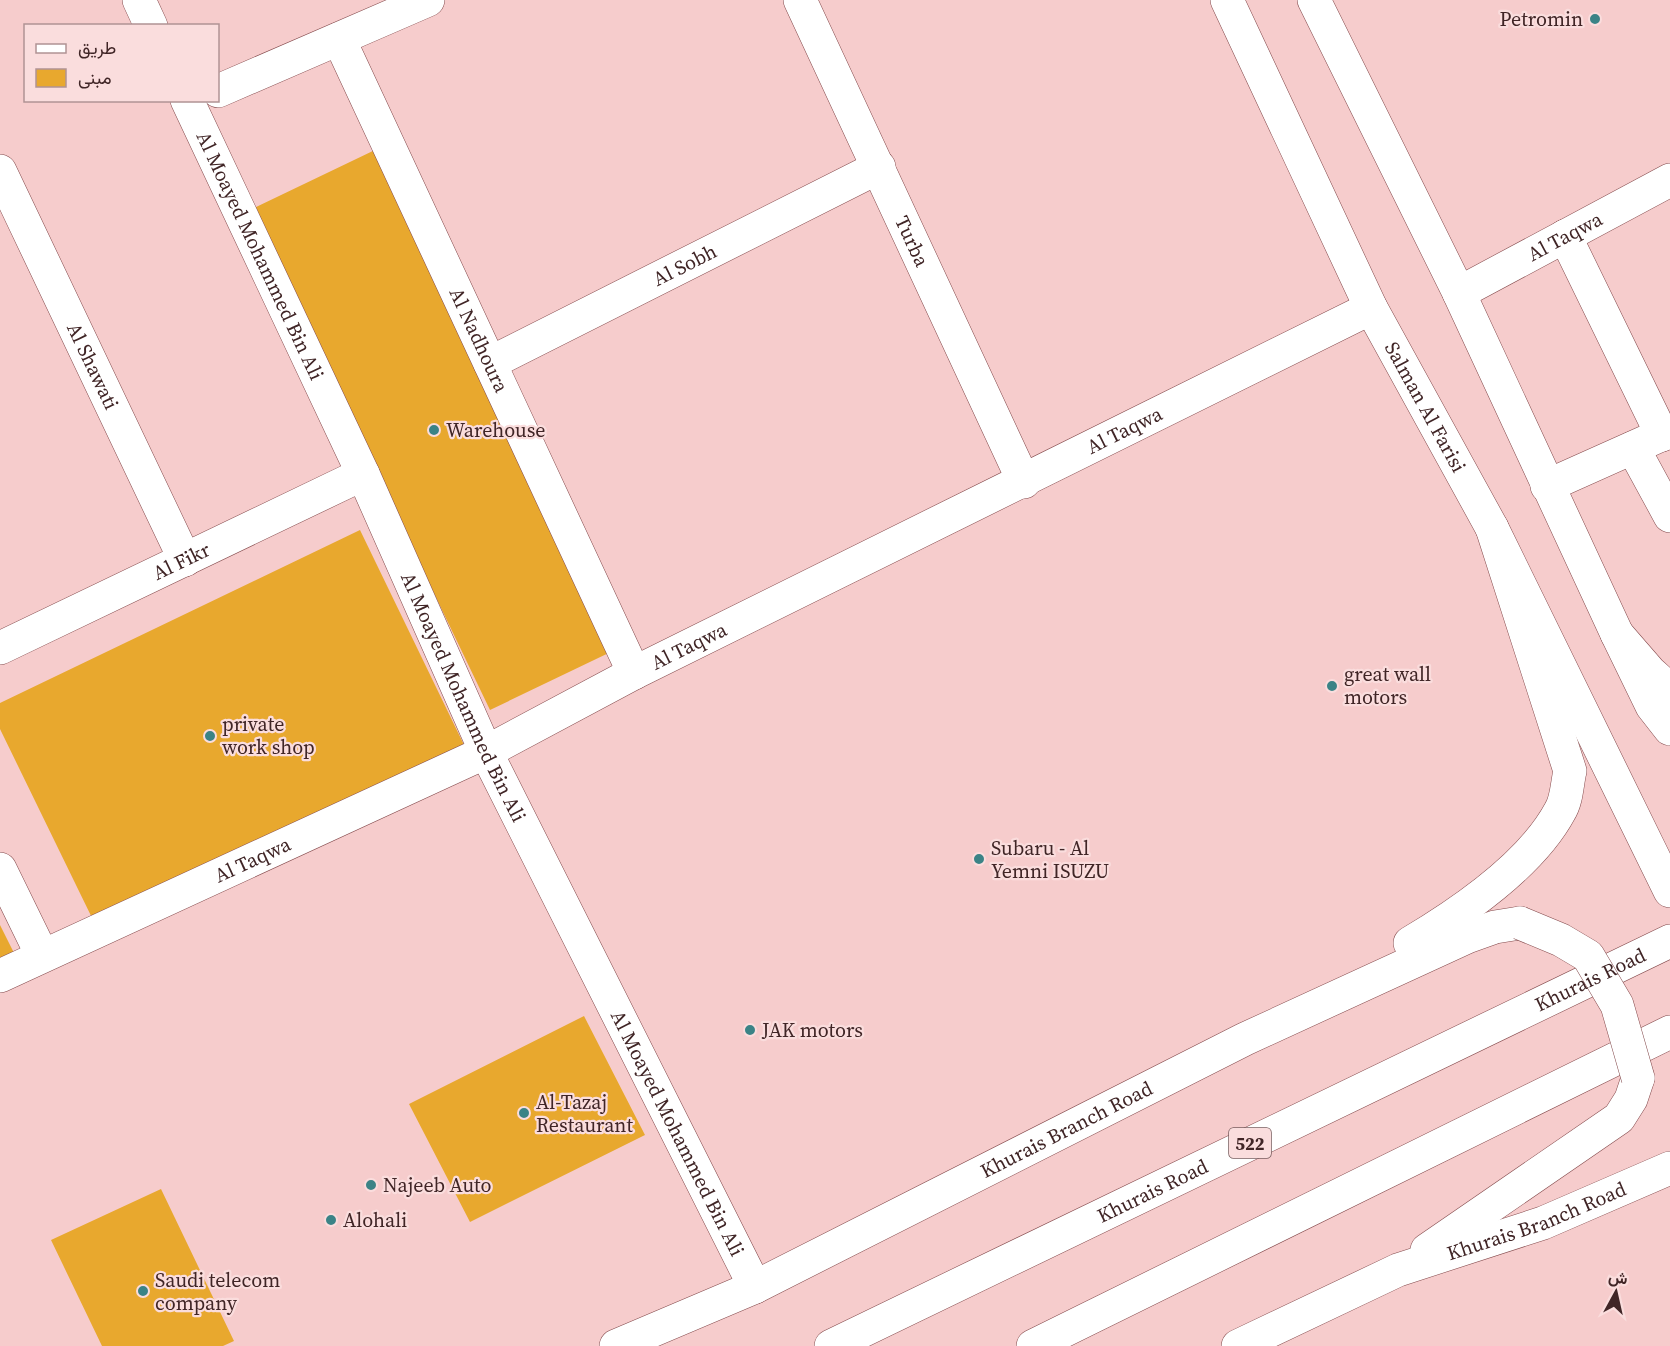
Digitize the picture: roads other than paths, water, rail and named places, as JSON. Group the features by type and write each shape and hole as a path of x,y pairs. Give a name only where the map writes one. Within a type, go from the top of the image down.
{"main road":[{"path":"139,0 150,24"},
{"path":"219,91 428,0"},
{"name":"Turba","path":"800,0 1023,482"},
{"name":"Salman Al Farisi","path":"1227,0 1371,308 1492,528 1670,891"},
{"path":"1314,0 1459,293 1547,486 1652,706 1670,729"},
{"name":"Al Nadhoura","path":"339,39 634,673"},
{"name":"Al Moayed Mohammed Bin Ali","path":"190,102 363,474 486,752 755,1287"},
{"name":"Al Sobh","path":"490,363 879,167"},
{"name":"Al Shawati","path":"0,171 185,560"},
{"name":"Al Taqwa","path":"1459,293 1670,180"},
{"path":"1564,236 1655,438 1670,516"},
{"name":"Al Taqwa","path":"0,975 486,752 634,673 1371,308"},
{"path":"1547,486 1655,438"},
{"name":"Al Fikr","path":"0,648 363,474"},
{"path":"1245,1039 1444,923 1540,843 1562,809 1570,771 1492,528"},
{"path":"1617,634 1650,672 1670,690"},
{"path":"0,869 42,955"},
{"name":"Khurais Branch Road","path":"616,1346 755,1287 1245,1039 1467,937 1495,927 1520,923 1561,940 1588,956 1617,1005 1638,1078 1631,1099 1619,1118 1398,1270"},
{"name":"Khurais Road","path":"831,1346 1670,940"},
{"path":"1033,1346 1670,1032"},
{"name":"Khurais Branch Road","path":"1238,1346 1398,1270 1543,1223 1670,1168"}],"place":[{"name":"Petromin","path":"1595,19"},
{"name":"Warehouse","path":"434,430"},
{"name":"great wall motors","path":"1332,686"},
{"name":"private work shop","path":"210,736"},
{"name":"Subaru - Al Yemni ISUZU","path":"979,859"},
{"name":"JAK motors","path":"750,1030"},
{"name":"Al-Tazaj Restaurant","path":"524,1113"},
{"name":"Najeeb Auto","path":"371,1185"},
{"name":"Alohali","path":"331,1220"},
{"name":"Saudi telecom company","path":"143,1291"}]}
